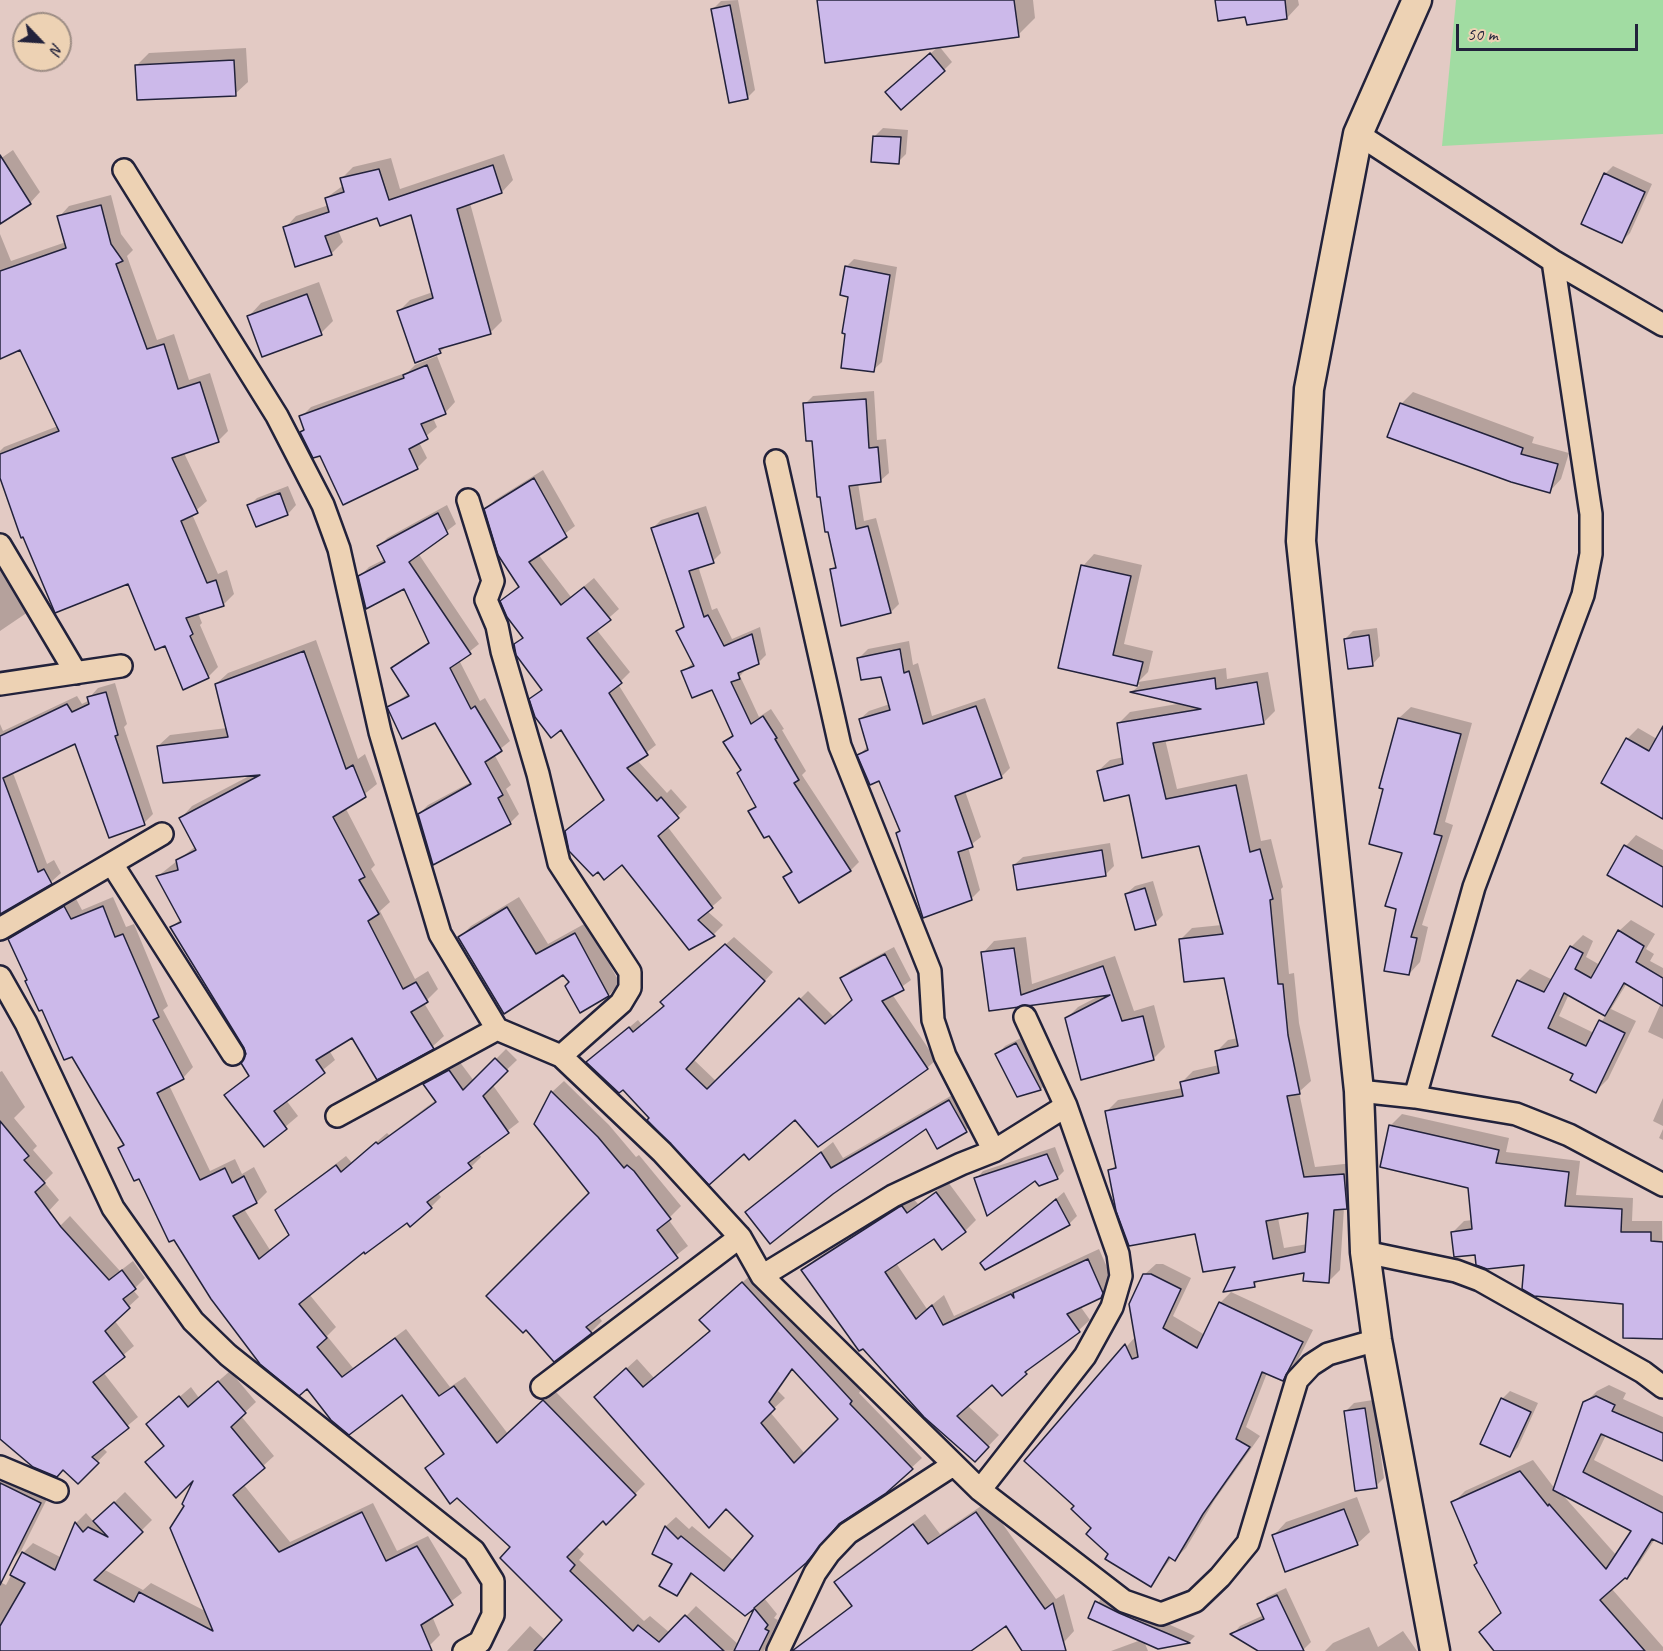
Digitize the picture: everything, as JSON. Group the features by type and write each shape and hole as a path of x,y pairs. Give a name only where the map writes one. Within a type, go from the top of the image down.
{"main road":[{"path":"1417,0 1358,134 1309,389 1301,541 1359,1091 1365,1252 1377,1340 1435,1651"}],"street":[{"path":"1358,134 1553,261 1663,325"},
{"path":"124,170 277,416 323,505 339,549 380,732 440,934 497,1029 561,1056 662,1152 740,1237 762,1276 980,1490 1124,1601 1161,1614 1195,1601 1220,1577 1248,1543 1298,1380 1311,1365 1328,1354 1377,1340"},
{"path":"1415,1097 1474,887 1583,595 1592,554 1591,514 1553,261"},
{"path":"776,461 840,746 930,970 933,1020 945,1056 994,1151"},
{"path":"468,500 493,581 486,600 497,626 502,651 538,774 559,863 630,972 630,988 621,1003 561,1056"},
{"path":"0,545 76,674"},
{"path":"0,684 121,666"},
{"path":"0,929 162,834"},
{"path":"112,864 233,1054"},
{"path":"0,977 26,1023 113,1208 193,1321 228,1355 474,1551 493,1581 493,1615 480,1642 464,1651"},
{"path":"980,1490 1085,1356 1112,1307 1120,1276 1118,1254 1066,1106 1025,1017"},
{"path":"337,1116 497,1029"},
{"path":"1359,1091 1415,1097 1516,1114 1569,1135 1663,1185"},
{"path":"762,1276 893,1196 994,1151 1066,1106"},
{"path":"543,1387 740,1237"},
{"path":"1365,1252 1456,1271 1480,1280 1643,1372 1663,1387"},
{"path":"778,1651 815,1573 829,1553 848,1533 953,1464"},
{"path":"0,1467 57,1491"}],"green space":[{"path":"1456,0 1663,0 1663,134 1442,146"}],"building":[{"path":"817,0 1014,0 1019,37 825,63"},
{"path":"1215,0 1285,0 1287,19 1247,25 1245,17 1218,21"},
{"path":"730,5 748,99 729,103 711,9"},
{"path":"930,53 945,71 901,110 885,92"},
{"path":"234,60 236,96 137,100 135,65"},
{"path":"873,136 901,137 899,164 871,162"},
{"path":"0,155 31,204 0,224"},
{"path":"493,165 502,193 457,209 491,334 439,349 441,353 415,363 397,311 433,298 411,215 380,226 377,218 325,236 332,255 295,267 283,227 329,212 325,198 344,192 340,178 379,169 389,200"},
{"path":"1604,173 1645,192 1622,243 1581,224"},
{"path":"101,205 111,244 123,261 116,264 147,349 164,344 178,389 200,382 219,442 172,458 198,513 181,521 207,583 216,580 224,606 186,618 193,634 190,636 209,678 183,690 165,646 155,650 128,584 55,613 23,537 21,538 0,478 0,454 59,431 20,350 0,359 0,271 66,248 57,216"},
{"path":"845,266 890,275 874,372 841,368 845,334 842,333 848,297 840,295"},
{"path":"307,294 322,335 262,357 247,316"},
{"path":"427,365 446,414 421,424 428,439 409,449 418,469 343,505 320,456 313,458 300,432 304,430 299,416 404,378 403,375"},
{"path":"866,399 869,448 878,447 881,482 849,486 856,529 868,526 891,613 841,626 830,569 836,568 828,532 825,532 820,497 817,497 812,441 806,441 803,403"},
{"path":"1400,403 1523,448 1521,454 1558,464 1550,493 1511,482 1387,437"},
{"path":"534,478 567,537 529,562 561,605 584,587 611,620 587,638 622,683 609,693 648,755 627,768 657,801 661,797 679,818 658,836 713,908 698,920 715,936 689,950 622,865 604,880 598,872 593,876 569,851 565,831 604,800 561,730 551,738 535,717 529,699 542,690 516,655 514,644 523,638 507,617 500,601 519,587 498,555 484,509"},
{"path":"280,493 288,515 256,527 247,505"},
{"path":"438,513 448,534 409,562 471,654 450,668 471,709 475,706 502,751 485,762 503,795 498,798 511,824 433,865 418,814 471,784 435,723 402,739 387,707 409,696 391,668 429,643 404,589 366,609 358,576 385,562 377,546"},
{"path":"698,513 714,563 689,571 704,617 708,615 724,646 752,634 759,664 738,673 740,679 731,682 751,724 763,716 777,738 775,739 799,780 794,783 851,871 799,903 783,877 792,872 769,836 764,838 748,811 756,807 737,773 741,770 723,742 733,736 712,690 692,698 681,671 694,666 676,631 684,627 651,528"},
{"path":"1081,565 1131,576 1113,655 1143,662 1137,686 1058,668"},
{"path":"1369,635 1373,666 1348,669 1344,639"},
{"path":"900,649 904,673 909,671 923,724 976,706 1002,778 955,796 973,847 958,852 972,900 923,918 896,833 900,831 879,781 870,785 857,755 868,750 859,719 890,710 881,677 861,680 857,658"},
{"path":"304,651 346,769 353,765 366,797 333,817 365,877 359,880 379,914 368,921 403,989 416,982 428,1002 411,1012 434,1049 377,1080 352,1038 316,1060 325,1073 274,1111 287,1129 264,1147 224,1095 249,1076 241,1063 246,1054 244,1048 170,927 181,922 156,876 178,870 176,860 196,850 179,818 260,775 163,783 157,746 228,737 215,684"},
{"path":"1215,678 1216,689 1257,682 1264,724 1153,743 1166,799 1236,785 1250,852 1260,849 1273,899 1270,900 1278,984 1283,984 1288,1035 1300,1094 1287,1096 1304,1177 1344,1174 1347,1209 1334,1210 1329,1283 1303,1281 1304,1273 1254,1282 1255,1287 1223,1292 1235,1267 1203,1272 1195,1234 1129,1246 1116,1211 1108,1170 1116,1168 1105,1111 1183,1096 1180,1082 1219,1073 1215,1051 1238,1046 1224,978 1184,982 1179,939 1223,934 1199,846 1142,858 1129,795 1104,801 1097,771 1123,764 1117,723 1201,709 1130,692","holes":["1308,1213 1305,1252 1273,1259 1266,1221"]},
{"path":"106,692 118,735 115,736 145,825 109,838 75,744 3,778 38,872 44,869 52,884 0,914 0,736 67,704 72,712 89,704 87,697"},
{"path":"1398,718 1461,734 1434,834 1442,836 1411,937 1417,938 1409,975 1384,971 1396,909 1385,906 1402,853 1369,844 1383,789 1379,788"},
{"path":"1663,726 1663,819 1601,783 1626,738 1649,751"},
{"path":"1624,845 1663,867 1663,907 1607,875"},
{"path":"1102,850 1106,876 1017,890 1013,865"},
{"path":"1145,888 1156,925 1135,930 1125,894"},
{"path":"64,906 71,919 103,906 115,937 123,934 159,1017 153,1020 184,1079 157,1093 200,1180 225,1168 232,1183 244,1176 257,1203 233,1216 259,1259 289,1235 275,1210 336,1165 341,1172 376,1142 378,1144 436,1102 423,1084 449,1070 463,1090 495,1058 508,1071 483,1096 509,1133 468,1163 472,1168 427,1202 432,1208 410,1227 407,1223 365,1254 364,1252 299,1304 327,1338 317,1347 342,1377 395,1338 439,1396 454,1386 497,1443 543,1400 636,1495 606,1525 603,1521 567,1557 575,1565 570,1571 633,1631 638,1625 659,1642 685,1615 724,1651 534,1651 562,1620 500,1558 510,1547 457,1498 450,1504 425,1468 444,1454 402,1395 349,1435 331,1420 307,1389 299,1396 260,1364 211,1299 174,1240 169,1242 139,1179 134,1181 118,1148 124,1145 72,1057 64,1060 42,1010 39,1011 25,981 27,980 8,939"},
{"path":"507,907 536,954 575,933 609,996 580,1013 565,986 569,982 563,975 504,1014 458,937"},
{"path":"1618,930 1644,946 1636,962 1663,978 1663,1006 1624,983 1605,1016 1564,993 1548,1028 1586,1046 1599,1020 1625,1033 1596,1093 1570,1080 1573,1074 1492,1036 1517,980 1544,992 1570,946 1583,953 1575,969 1591,978"},
{"path":"725,944 765,981 686,1069 707,1089 799,998 825,1024 852,1000 840,978 885,954 904,990 882,1001 928,1069 818,1147 795,1120 749,1160 744,1154 709,1185 647,1120 649,1118 623,1090 619,1093 586,1062 629,1027 633,1032 664,1006 660,1002"},
{"path":"1014,948 1021,995 1103,966 1122,1021 1143,1016 1154,1060 1081,1080 1065,1018 1110,995 989,1011 981,952"},
{"path":"1016,1043 1041,1090 1017,1097 995,1054"},
{"path":"551,1091 598,1137 624,1168 627,1165 634,1171 671,1219 657,1230 678,1258 586,1327 592,1333 554,1362 526,1330 523,1333 486,1296 589,1193 534,1124"},
{"path":"949,1100 967,1132 937,1149 926,1129 833,1194 770,1244 745,1212 821,1152 831,1168"},
{"path":"0,1121 29,1156 24,1160 45,1183 35,1192 61,1227 109,1280 122,1270 136,1289 123,1299 130,1308 105,1331 125,1357 93,1382 129,1428 92,1457 99,1463 78,1484 63,1470 57,1477 33,1467 0,1439"},
{"path":"1389,1125 1499,1150 1496,1163 1569,1172 1565,1206 1622,1209 1621,1232 1651,1232 1651,1241 1663,1242 1663,1339 1623,1338 1623,1304 1534,1296 1522,1289 1524,1265 1487,1269 1476,1265 1475,1255 1454,1257 1451,1232 1472,1229 1468,1188 1380,1167"},
{"path":"1047,1154 1058,1179 1039,1186 1035,1181 987,1216 974,1178"},
{"path":"936,1192 966,1232 942,1250 934,1239 885,1272 916,1319 932,1305 943,1325 1011,1294 1014,1298 1013,1293 1088,1259 1103,1293 1101,1298 1067,1314 1080,1332 1025,1372 1027,1374 1002,1396 992,1385 957,1416 989,1447 975,1462 924,1417 863,1349 859,1351 801,1270 899,1207 902,1206 907,1213"},
{"path":"1056,1199 1070,1225 985,1270 980,1263"},
{"path":"1143,1274 1151,1274 1181,1289 1163,1328 1197,1348 1219,1302 1303,1342 1283,1381 1262,1372 1236,1439 1250,1447 1203,1514 1175,1561 1169,1557 1151,1587 1105,1559 1108,1554 1086,1534 1091,1528 1071,1509 1074,1506 1024,1461 1125,1344 1132,1359 1138,1357 1129,1304"},
{"path":"742,1282 852,1401 850,1404 913,1469 885,1494 839,1524 806,1563 754,1608 768,1625 765,1629 769,1631 759,1651 734,1651 754,1609 745,1616 691,1573 677,1596 659,1586 672,1564 652,1554 665,1526 678,1539 681,1536 724,1571 753,1536 726,1509 709,1528 594,1397 626,1368 643,1387 710,1331 699,1320","holes":["792,1369 838,1419 794,1463 761,1423 775,1409 769,1402"]},
{"path":"218,1381 246,1413 231,1427 265,1468 233,1495 279,1552 362,1512 386,1561 417,1546 453,1605 421,1625 432,1651 0,1651 0,1626 25,1583 10,1575 22,1552 55,1570 75,1522 83,1532 88,1527 108,1537 93,1521 114,1502 143,1532 94,1580 134,1602 139,1592 213,1631 170,1528 184,1506 182,1504 193,1481 176,1498 145,1462 164,1446 146,1424 179,1396 188,1407"},
{"path":"1596,1396 1615,1405 1612,1411 1663,1433 1663,1461 1601,1434 1583,1472 1663,1513 1663,1544 1652,1539 1627,1579 1625,1578 1600,1600 1645,1651 1494,1651 1479,1632 1501,1613 1474,1565 1477,1563 1451,1502 1520,1471 1548,1506 1549,1504 1606,1569 1631,1531 1553,1490 1583,1402"},
{"path":"1501,1398 1531,1412 1510,1457 1480,1444"},
{"path":"1365,1408 1377,1488 1355,1491 1344,1411"},
{"path":"0,1483 41,1503 0,1585"},
{"path":"1344,1509 1358,1545 1285,1572 1272,1535"},
{"path":"976,1512 1045,1609 1053,1603 1066,1651 1022,1651 1006,1626 971,1651 792,1651 852,1606 834,1582 913,1524 928,1544"},
{"path":"1277,1595 1304,1651 1258,1651 1230,1634 1264,1619 1257,1604"},
{"path":"1095,1601 1190,1643 1158,1649 1088,1618"}]}
